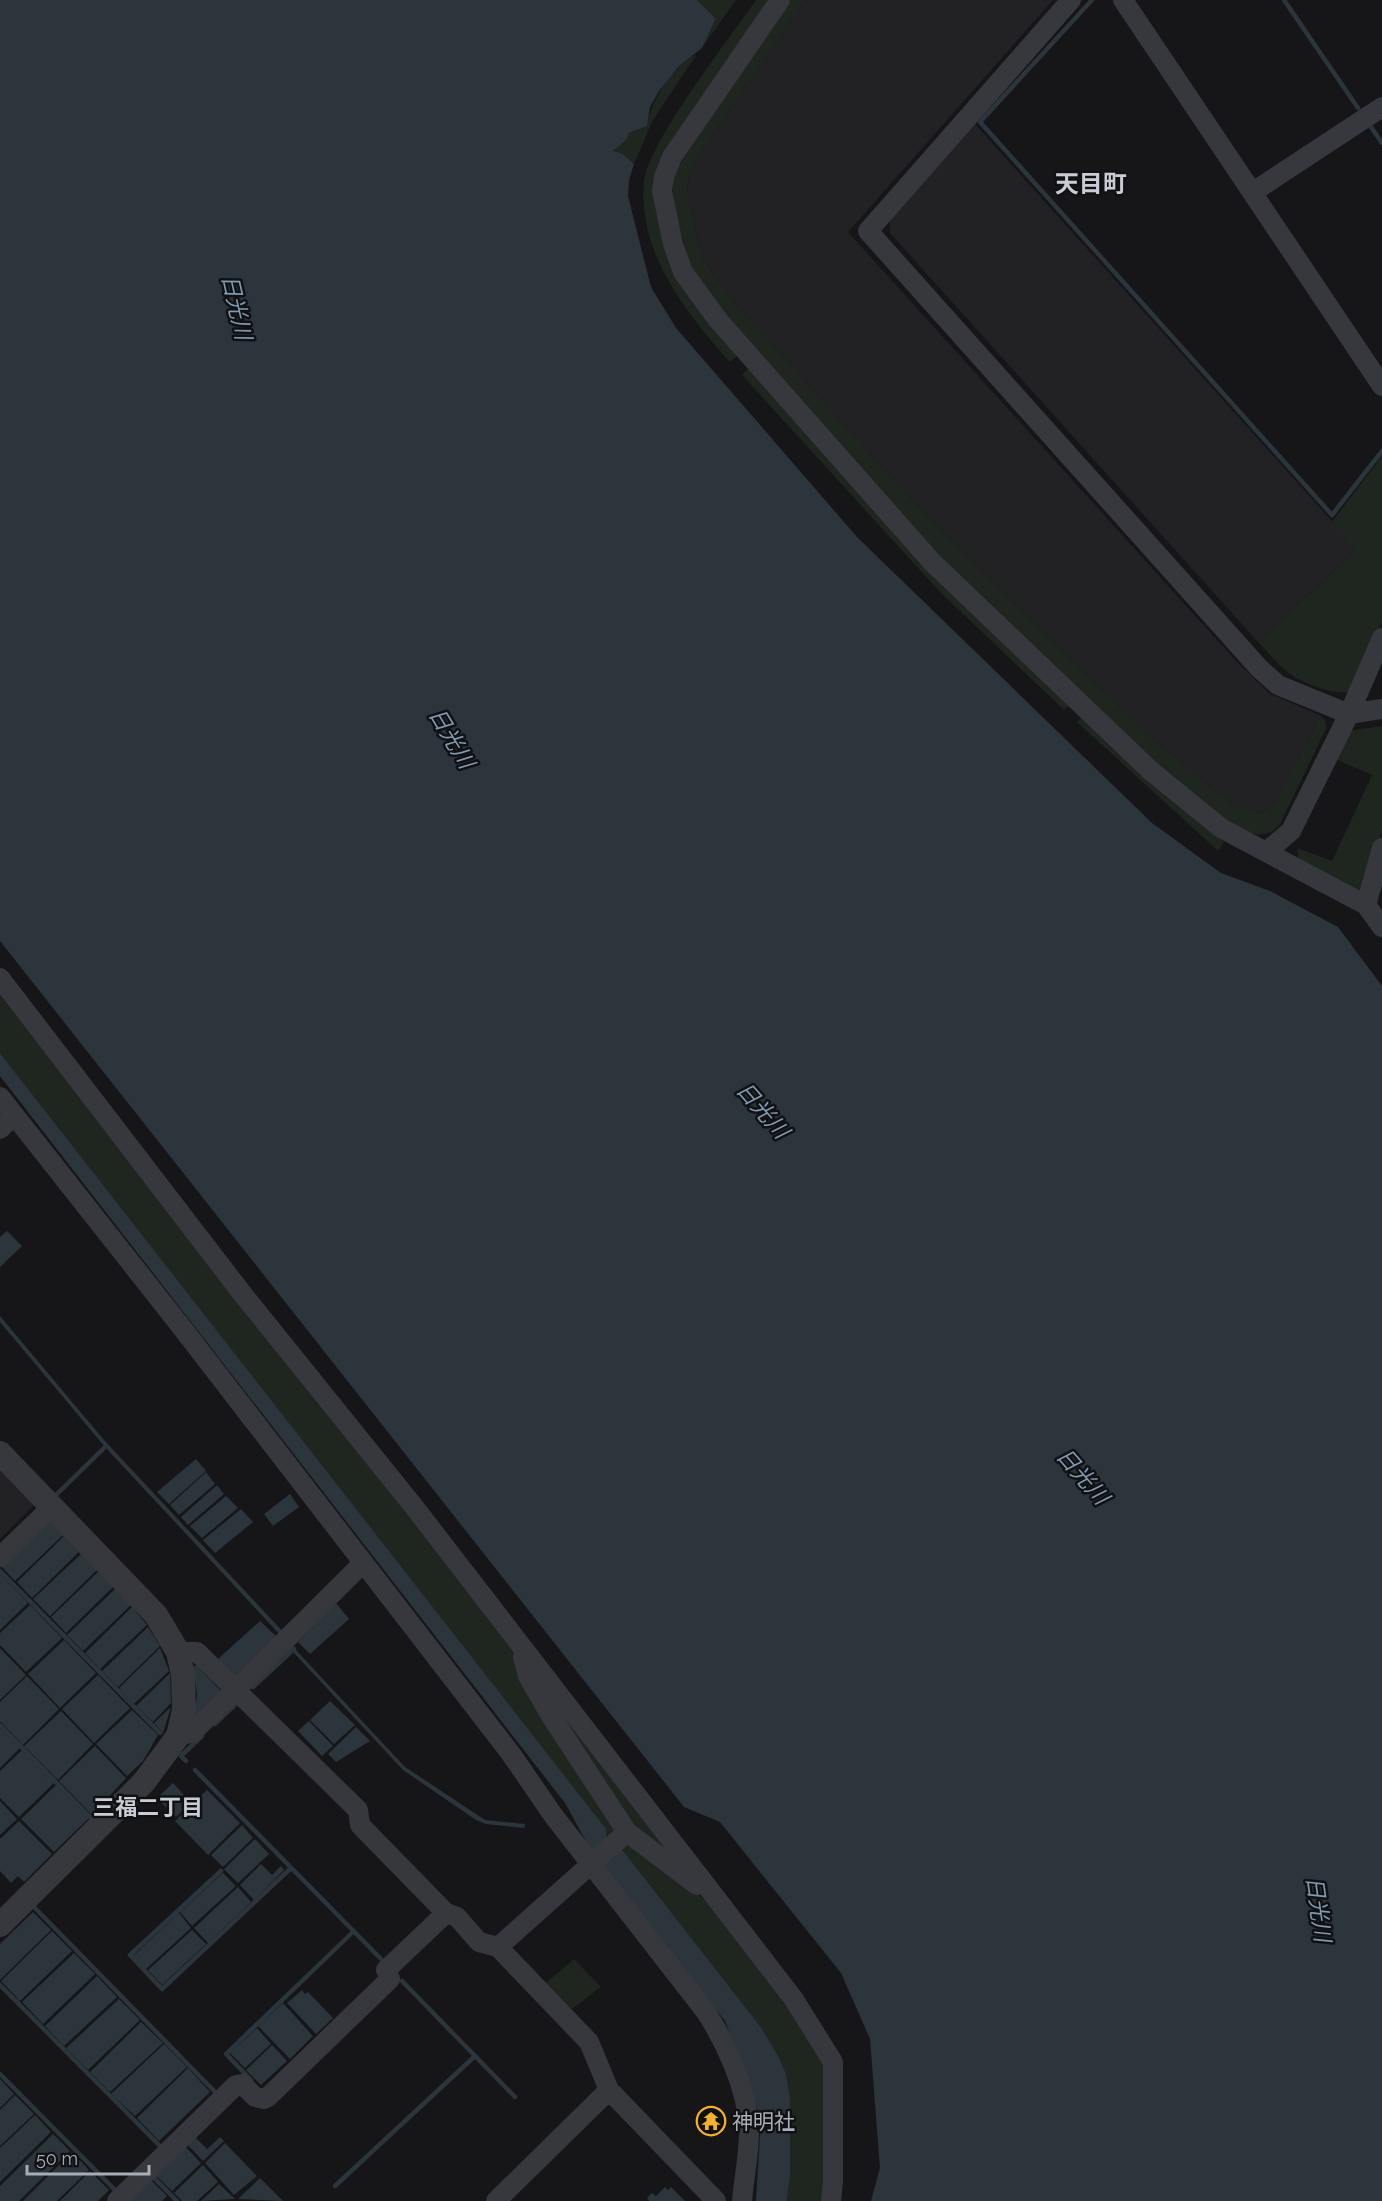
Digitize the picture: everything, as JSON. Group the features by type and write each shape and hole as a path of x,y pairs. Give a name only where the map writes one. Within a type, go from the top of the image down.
{"street":[{"path":"780,0 672,157 664,177 664,212 683,272 718,320 932,562 1151,771 1221,828 1366,905 1382,927"},
{"path":"1071,0 868,231 1259,668 1278,685 1349,714 1382,709"},
{"path":"1123,0 1382,386"},
{"path":"1253,192 1382,106"},
{"path":"1266,852 1291,831 1349,714 1382,638"},
{"path":"1366,905 1382,848"},
{"path":"0,978 248,1301 520,1644 793,1998 833,2062 831,2201"},
{"path":"0,1097 7,1122 363,1563 706,2012 721,2036 744,2098 749,2127 742,2201"},
{"path":"0,1453 156,1615 178,1652 183,1675 184,1710 178,1736 144,1782 0,1925"},
{"path":"0,1557 53,1506"},
{"path":"178,1736 194,1732 363,1563"},
{"path":"520,1644 528,1676 623,1835 719,1902"},
{"path":"178,1652 197,1652 358,1810 360,1825 446,1913 457,1917 479,1942 498,1947 589,2042 609,2090 716,2201"},
{"path":"498,1947 623,1835"},
{"path":"117,2201 236,2085 242,2084 255,2097 264,2099 268,2097 390,1979 386,1970 446,1913"},
{"path":"496,2201 609,2090"}],"shaded area":[{"path":"697,0 736,0 702,48 716,20"},
{"path":"756,0 770,0 655,182 656,211 665,248 738,355 730,362 682,302 657,257 648,233 644,208 644,182 659,143 674,117"},
{"path":"788,0 805,0 691,166 687,190 702,258 729,296 891,477 974,565 1150,736 1232,804 1260,813 1275,803 1316,725 1315,713 1322,717 1326,723 1326,729 1280,824 1272,832 1258,835 1232,827 1153,762 937,556 730,322 692,271 673,205 673,175"},
{"path":"805,0 1053,0 848,232 1237,662 1270,694 1315,713 1316,725 1275,803 1260,813 1232,804 1150,736 974,565 891,477 729,296 702,258 687,190 691,166"},
{"path":"697,54 653,120 634,164 623,154 613,152 629,133 647,126 653,105 664,84 680,66"},
{"path":"974,123 1357,549 1258,642 890,233 890,219"},
{"path":"749,368 946,589 1069,705 1064,710 940,592 742,375"},
{"path":"1382,456 1382,621 1352,692 1326,690 1291,675 1258,642 1356,550 1332,522"},
{"path":"1082,717 1199,823 1224,842 1218,851 1077,722"},
{"path":"1382,726 1382,830 1364,885 1358,892 1299,861 1297,848 1332,861 1372,775 1335,759 1347,731"},
{"path":"0,995 234,1297 409,1512 515,1650 617,1830 606,1844 605,1829 0,1053"},
{"path":"0,1466 36,1503 0,1539"},
{"path":"529,1665 695,1879 626,1822"},
{"path":"627,1842 685,1883 713,1907 788,2003 827,2061 824,2201 787,2201 790,2176 790,2099 760,2026 621,1848"},
{"path":"574,1959 601,1987 572,2009 546,1983"}],"water":[{"name":"日光川","path":"0,0 697,0 716,19 702,48 679,66 659,91 650,107 647,126 629,133 627,139 613,151 623,154 634,164 629,180 628,196 651,287 676,328 857,537 1152,823 1221,873 1270,891 1338,927 1382,986 1382,2201 871,2201 880,2168 870,2039 841,1973 720,1822 684,1807 0,941"},
{"path":"0,1053 606,1829 606,1844 621,1848 760,2026 786,2074 790,2099 790,2176 787,2201 756,2201 761,2118 725,2021 593,1854 565,1803 0,1076"},
{"path":"7,1231 22,1246 0,1267 0,1237"},
{"path":"0,1316 104,1440 287,1636 284,1639 105,1447 0,1322"},
{"path":"196,1459 206,1471 169,1504 157,1492"},
{"path":"206,1472 215,1484 179,1515 170,1505"},
{"path":"217,1485 224,1494 188,1525 181,1517"},
{"path":"290,1494 299,1507 273,1526 264,1514"},
{"path":"226,1496 238,1508 202,1538 190,1526"},
{"path":"241,1509 253,1522 215,1553 203,1540"},
{"path":"48,1518 64,1534 15,1581 0,1565"},
{"path":"65,1535 80,1551 32,1598 17,1582"},
{"path":"82,1553 98,1569 50,1616 33,1599"},
{"path":"99,1571 114,1586 66,1633 51,1617"},
{"path":"0,1574 28,1603 0,1630"},
{"path":"116,1588 131,1605 83,1651 67,1635"},
{"path":"336,1603 349,1619 310,1654 298,1642"},
{"path":"30,1605 62,1638 26,1672 0,1645 0,1633"},
{"path":"132,1607 147,1625 100,1669 85,1653"},
{"path":"260,1621 280,1640 235,1677 218,1659"},
{"path":"148,1627 160,1646 118,1687 102,1671"},
{"path":"64,1640 96,1673 60,1708 28,1674"},
{"path":"0,1648 26,1675 0,1700"},
{"path":"160,1648 169,1671 134,1704 119,1688"},
{"path":"294,1648 405,1767 485,1820 525,1824 524,1828 486,1824 476,1820 403,1770 294,1653"},
{"path":"196,1665 224,1694 194,1722 197,1694 193,1667"},
{"path":"170,1673 171,1703 153,1722 136,1706"},
{"path":"98,1675 130,1708 94,1743 62,1709"},
{"path":"27,1676 59,1709 23,1745 0,1721 0,1702"},
{"path":"330,1701 355,1725 334,1744 310,1720"},
{"path":"171,1707 163,1733 154,1723"},
{"path":"132,1710 158,1735 143,1761 127,1776 96,1744"},
{"path":"61,1711 93,1744 58,1780 24,1746"},
{"path":"309,1721 333,1746 322,1756 298,1731"},
{"path":"356,1727 370,1741 336,1762 328,1754"},
{"path":"0,1728 20,1748 0,1768"},
{"path":"95,1746 126,1778 92,1815 59,1781"},
{"path":"22,1750 54,1783 19,1817 0,1798 0,1771"},
{"path":"173,1783 191,1803 176,1817 157,1798"},
{"path":"56,1785 89,1818 54,1852 21,1819"},
{"path":"207,1790 240,1823 208,1855 175,1821"},
{"path":"0,1801 17,1819 0,1835"},
{"path":"19,1821 52,1854 24,1882 18,1876 11,1883 0,1871 0,1839"},
{"path":"242,1825 253,1838 223,1867 211,1855"},
{"path":"255,1839 269,1854 238,1883 224,1869"},
{"path":"261,1864 272,1875 281,1866 284,1870 254,1900 240,1885"},
{"path":"223,1873 236,1886 192,1926 180,1912"},
{"path":"238,1887 251,1902 208,1943 194,1928"},
{"path":"33,1912 51,1930 0,1980 0,1944"},
{"path":"179,1913 191,1928 146,1969 133,1956"},
{"path":"192,1930 206,1944 162,1985 148,1970"},
{"path":"52,1931 72,1951 20,2001 1,1981"},
{"path":"74,1953 95,1974 43,2024 22,2002"},
{"path":"97,1976 117,1997 64,2046 45,2026"},
{"path":"302,1990 305,1994 308,1992 333,2018 316,2034 287,2003"},
{"path":"119,1999 140,2020 88,2070 66,2048"},
{"path":"283,2003 313,2036 290,2059 258,2026"},
{"path":"141,2022 163,2043 110,2092 90,2072"},
{"path":"257,2028 271,2044 245,2068 230,2053"},
{"path":"164,2044 187,2067 135,2116 111,2094"},
{"path":"272,2045 287,2061 261,2085 246,2070"},
{"path":"188,2068 210,2092 159,2141 137,2118"},
{"path":"0,2079 14,2094 0,2108"},
{"path":"15,2095 34,2114 0,2146 0,2110"},
{"path":"35,2115 51,2132 0,2182 0,2148"},
{"path":"53,2134 70,2151 19,2201 0,2201 0,2186"},
{"path":"192,2134 207,2149 220,2137 224,2141 203,2161 184,2141"},
{"path":"182,2143 201,2163 172,2191 152,2172"},
{"path":"225,2143 257,2176 234,2195 205,2163"},
{"path":"72,2152 89,2170 57,2201 23,2201"},
{"path":"203,2165 218,2182 197,2201 182,2201 174,2193"},
{"path":"90,2171 109,2190 98,2201 60,2201"},
{"path":"148,2177 167,2196 162,2201 123,2201"},
{"path":"260,2178 283,2201 238,2199"},
{"path":"219,2184 235,2199 201,2201"},
{"path":"665,2187 668,2190 671,2187 685,2201 649,2201 647,2198 652,2193 656,2196"}],"waterway":[{"path":"1092,0 980,122 1332,515 1382,451"},
{"path":"1284,0 1358,108"},
{"path":"1369,124 1382,143"},
{"path":"56,1495 105,1447"},
{"path":"0,1571 160,1733"},
{"path":"253,1687 294,1649"},
{"path":"215,1724 239,1701"},
{"path":"0,1725 91,1818"},
{"path":"186,1761 181,1756 202,1736"},
{"path":"195,1770 383,1961"},
{"path":"221,1871 130,1955 162,1989 291,1868"},
{"path":"34,1907 218,2095"},
{"path":"251,2080 226,2054 354,1931"},
{"path":"402,1981 515,2097"},
{"path":"0,1985 162,2148"},
{"path":"335,2186 475,2056"},
{"path":"0,2074 118,2193"},
{"path":"151,2175 177,2201"}],"place":[{"name":"神明社","path":"711,2121"}],"district":[{"name":"天目町","path":"1091,183"},
{"name":"三福二丁目","path":"148,1807"}]}
